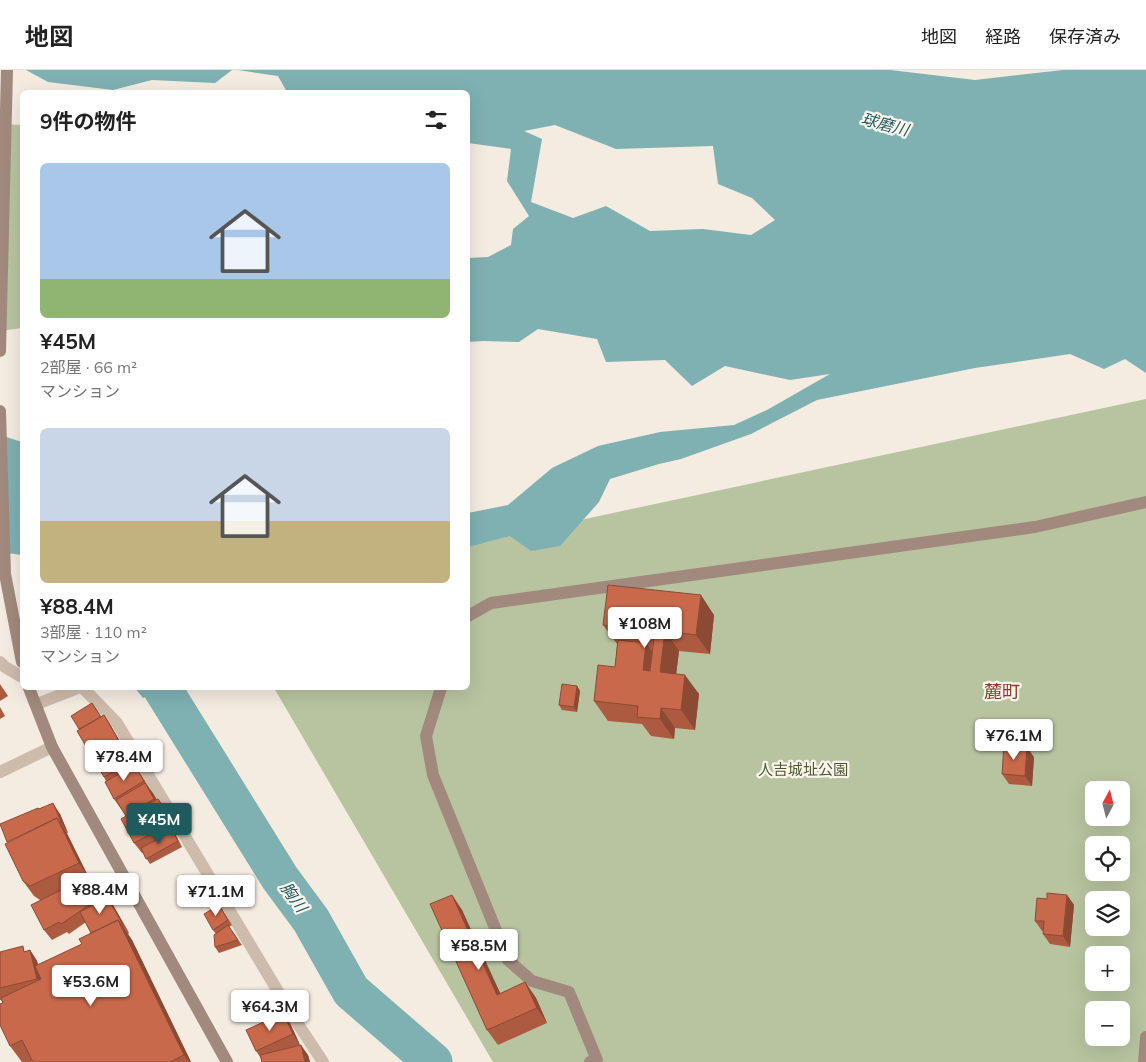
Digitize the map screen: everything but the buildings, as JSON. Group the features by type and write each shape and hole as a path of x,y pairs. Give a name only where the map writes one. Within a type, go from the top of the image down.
{"street":[{"path":"0,351 2,207 7,70"},
{"path":"0,411 5,574 20,650"},
{"path":"470,615 491,603 1035,527 1146,502"},
{"path":"0,662 20,676"},
{"path":"30,690 52,747 227,1062"},
{"path":"37,704 73,690"},
{"path":"85,690 117,723 289,1010 323,1062"},
{"path":"440,690 426,736 432,775 508,960 532,981 569,992 595,1061"},
{"path":"0,772 52,747"},
{"path":"1144,1062 1146,1037"}],"green space":[{"path":"0,124 20,125 20,328 0,331"},
{"name":"人吉城址公園","path":"1146,399 1146,1062 493,1062 275,690 470,690 470,544"}],"water":[{"path":"26,70 232,70 215,83 152,80 113,90 48,82"},
{"name":"球磨川","path":"238,70 890,70 975,80 1063,70 1146,70 1146,373 1125,359 1104,369 1070,354 975,368 817,400 751,434 681,459 610,479 599,502 560,546 531,551 510,536 470,546 470,513 508,505 552,468 598,446 660,432 734,425 767,410 830,374 790,380 725,366 692,386 665,360 606,362 597,339 538,329 519,342 470,342 470,258 488,257 511,245 513,229 529,216 507,181 511,149 470,143 470,90 286,90 278,76","holes":["555,125 616,149 713,146 718,184 752,198 775,220 751,235 703,229 650,231 606,206 573,218 531,202 542,139 524,131"]},
{"path":"0,435 20,441 20,555 0,552"},
{"path":"137,690 164,690 143,698"}],"waterway":[{"name":"胸川","path":"163,690 280,878 311,920 351,991 433,1062"}],"district":[{"name":"麓町","path":"1002,692"}]}
